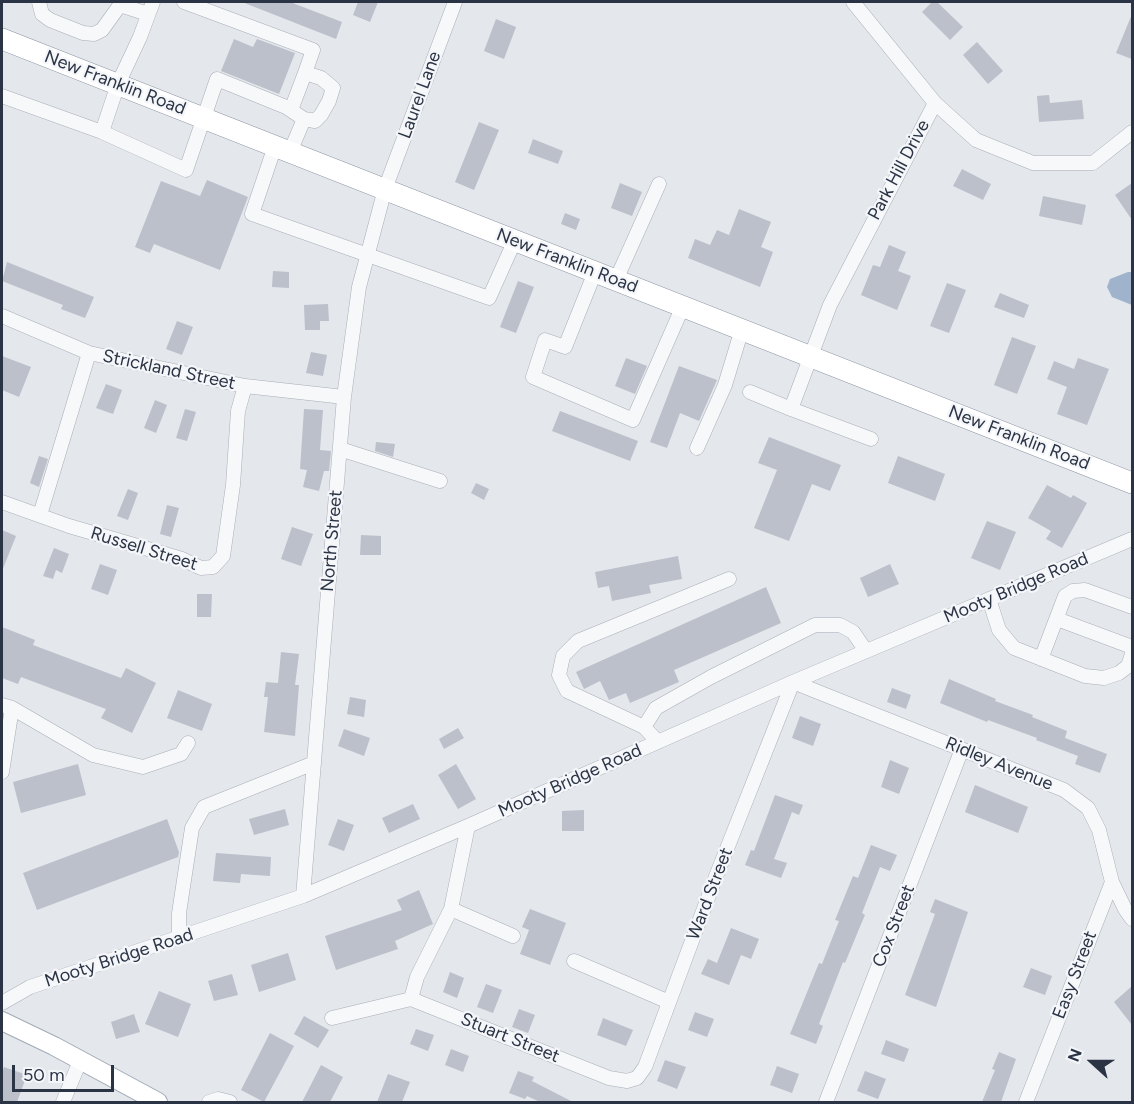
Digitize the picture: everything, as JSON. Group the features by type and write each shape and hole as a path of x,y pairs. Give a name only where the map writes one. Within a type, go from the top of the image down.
{"highway":[{"name":"New Franklin Road","path":"2,39 1132,484"}],"main road":[{"path":"2,1021 45,1041 158,1102"}],"street":[{"path":"39,2 42,14 50,20 83,33 94,34 102,30 120,5 150,8 118,84 102,132"},
{"path":"184,2 313,51 291,110"},
{"name":"Laurel Lane","path":"385,189 455,2"},
{"name":"Park Hill Drive","path":"791,409 830,305 935,103 853,2"},
{"path":"2,96 102,132 186,170 217,79 291,110 304,119 315,121 321,115 333,88 321,78 305,73"},
{"path":"935,103 976,140 1033,163 1093,163 1132,132"},
{"path":"304,119 283,149 252,214 489,298 516,240"},
{"path":"616,280 659,184"},
{"name":"North Street","path":"303,896 344,396 359,287 385,189"},
{"path":"595,272 565,347 545,340 533,377 633,420 683,306"},
{"name":"Strickland Street","path":"2,316 89,353 245,386 344,396"},
{"path":"697,448 725,385 742,330"},
{"path":"40,514 89,353"},
{"name":"Russell Street","path":"2,502 69,526 182,559 201,568 213,567 223,556 233,485 238,411 245,386"},
{"path":"750,392 871,439"},
{"path":"340,449 440,482"},
{"name":"Mooty Bridge Road","path":"2,1003 30,987 303,896 468,826 793,682 1132,539"},
{"path":"658,742 644,727 567,692 559,675 563,656 578,641 729,579"},
{"path":"1041,659 1065,596 1073,591 1085,590 1132,608"},
{"path":"989,599 999,630 1014,648 1085,676 1104,678 1119,673 1128,666 1132,654"},
{"path":"1057,619 1132,647"},
{"path":"644,727 656,708 711,677 815,625 840,624 853,632 866,651"},
{"name":"Ridley Avenue","path":"793,682 1064,790 1088,808 1099,830 1112,882 1132,919"},
{"name":"Ward Street","path":"609,1078 627,1082 637,1078 645,1067 719,869 793,682"},
{"path":"2,772 7,706 93,755 143,767 181,754 188,743"},
{"name":"Cox Street","path":"826,1102 962,749"},
{"path":"179,938 179,913 192,828 204,807 314,763"},
{"path":"332,1018 411,999 417,977 451,909 468,826"},
{"name":"Easy Street","path":"1026,1102 1112,882"},
{"path":"451,909 513,936"},
{"path":"574,961 669,1002"},
{"name":"Stuart Street","path":"411,999 609,1078"},
{"path":"63,1102 81,1061"},
{"path":"209,1102 218,1099 230,1102"}],"water":[{"path":"1132,272 1132,305 1112,297 1107,287 1110,279"}],"building":[{"path":"242,2 290,2 342,22 336,39"},
{"path":"358,2 378,2 370,22 353,15"},
{"path":"932,2 937,2 963,27 950,40 922,12"},
{"path":"1132,14 1132,59 1116,53"},
{"path":"496,19 516,27 504,59 484,51"},
{"path":"234,39 253,47 257,39 295,53 279,94 221,71"},
{"path":"977,42 1003,71 988,84 963,55"},
{"path":"1049,95 1050,103 1082,100 1084,119 1039,122 1037,96"},
{"path":"479,122 499,130 474,190 455,182"},
{"path":"533,139 563,151 558,164 528,153"},
{"path":"962,169 991,184 983,200 953,186"},
{"path":"207,180 248,197 220,270 154,244 150,253 135,247 161,181 200,196"},
{"path":"620,183 642,192 632,216 611,208"},
{"path":"1132,183 1132,220 1115,195"},
{"path":"1043,196 1086,205 1082,225 1039,216"},
{"path":"739,209 771,222 761,247 773,252 760,287 688,258 695,239 710,245 717,230 729,235"},
{"path":"565,213 580,219 576,230 561,224"},
{"path":"889,245 906,252 898,271 911,276 897,310 861,295 873,265 880,267"},
{"path":"7,262 94,297 85,318 61,309 63,305 2,281"},
{"path":"273,271 289,272 289,288 272,287"},
{"path":"518,281 534,287 516,333 500,327"},
{"path":"947,283 966,290 949,333 930,326"},
{"path":"1000,293 1029,305 1024,318 994,307"},
{"path":"328,304 329,321 320,321 320,330 305,330 304,305"},
{"path":"177,321 193,327 182,355 166,349"},
{"path":"1012,337 1036,346 1017,394 994,385"},
{"path":"311,352 327,355 323,376 306,373"},
{"path":"2,356 31,367 19,397 2,390"},
{"path":"626,358 647,366 635,394 615,386"},
{"path":"1078,358 1109,369 1087,425 1057,414 1067,387 1047,379 1054,361 1074,369"},
{"path":"679,366 717,380 699,421 680,413 667,448 650,442"},
{"path":"106,384 122,390 113,414 96,408"},
{"path":"155,400 167,405 156,433 144,428"},
{"path":"185,409 196,412 187,441 176,438"},
{"path":"304,409 323,410 320,450 331,451 329,471 324,471 319,491 303,487 307,470 300,469"},
{"path":"560,411 638,441 630,461 552,431"},
{"path":"769,437 841,465 830,491 812,484 789,541 754,528 777,470 758,463"},
{"path":"376,442 395,444 393,457 375,451"},
{"path":"39,456 48,459 39,487 30,483"},
{"path":"898,456 945,474 935,501 888,483"},
{"path":"476,483 489,489 484,500 471,493"},
{"path":"1047,485 1071,498 1073,495 1087,503 1062,548 1046,539 1051,531 1028,518"},
{"path":"128,489 138,493 128,520 117,516"},
{"path":"167,505 179,508 171,537 160,534"},
{"path":"987,521 1016,532 1000,570 971,558"},
{"path":"292,527 313,534 301,566 281,559"},
{"path":"2,530 16,536 2,571"},
{"path":"361,535 381,536 381,555 360,555"},
{"path":"54,548 69,554 62,573 56,570 53,579 43,576"},
{"path":"678,556 682,579 649,585 651,593 612,601 609,586 598,588 595,572"},
{"path":"100,564 117,570 108,595 91,589"},
{"path":"890,564 899,584 868,597 860,578"},
{"path":"766,587 781,623 674,670 679,682 630,703 626,693 609,700 600,681 584,689 576,672"},
{"path":"197,594 212,594 211,617 197,617"},
{"path":"2,627 35,640 33,645 121,678 126,668 156,683 132,733 101,718 106,709 21,677 18,684 2,678"},
{"path":"281,652 299,654 295,685 299,685 295,736 264,732 268,697 264,697 266,682 278,683"},
{"path":"949,679 1067,731 1065,738 1107,754 1100,773 1075,764 1078,756 1036,740 1037,738 988,720 987,722 940,703"},
{"path":"892,688 911,695 906,709 887,702"},
{"path":"178,690 212,704 202,731 167,718"},
{"path":"350,697 366,700 364,717 347,714"},
{"path":"800,716 821,724 813,746 792,738"},
{"path":"458,728 464,738 444,749 439,739"},
{"path":"344,729 370,738 364,756 338,746"},
{"path":"890,760 909,768 899,794 881,787"},
{"path":"78,764 86,795 21,813 13,782"},
{"path":"456,764 476,799 458,809 438,775"},
{"path":"975,785 1028,807 1018,833 965,812"},
{"path":"775,795 803,805 799,815 792,812 774,859 787,863 781,878 745,865 751,850 754,851"},
{"path":"413,804 420,819 389,833 382,818"},
{"path":"285,809 289,825 254,835 249,819"},
{"path":"584,810 584,831 562,831 562,811"},
{"path":"167,819 179,852 178,857 37,910 23,873"},
{"path":"338,819 354,825 344,851 328,845"},
{"path":"871,845 897,855 890,871 880,867 862,913 865,915 845,963 843,962 819,1024 823,1026 816,1044 790,1034 819,963 822,964 839,921 835,920 853,876 858,878"},
{"path":"216,853 271,857 270,876 241,874 240,883 213,881"},
{"path":"419,890 433,924 395,941 398,949 336,970 325,936 402,910 397,900"},
{"path":"935,899 968,912 936,1007 905,995 935,914 930,912"},
{"path":"530,909 566,923 550,965 520,954 529,930 522,927"},
{"path":"731,928 759,939 751,959 741,955 729,985 701,974 708,959 717,963"},
{"path":"288,953 296,980 259,992 251,965"},
{"path":"1031,968 1052,976 1045,995 1023,987"},
{"path":"450,972 464,978 457,998 443,992"},
{"path":"232,974 238,995 214,1001 208,981"},
{"path":"486,984 502,990 493,1013 477,1007"},
{"path":"1132,986 1132,1025 1114,1002"},
{"path":"159,991 191,1004 178,1037 145,1024"},
{"path":"519,1009 535,1015 528,1033 512,1027"},
{"path":"695,1012 714,1019 707,1037 688,1030"},
{"path":"134,1014 140,1032 116,1039 111,1022"},
{"path":"304,1016 329,1030 318,1048 294,1034"},
{"path":"603,1018 633,1030 626,1046 597,1035"},
{"path":"416,1029 434,1035 428,1051 410,1044"},
{"path":"270,1033 294,1046 264,1102 241,1090"},
{"path":"886,1040 909,1049 904,1062 881,1054"},
{"path":"451,1049 469,1056 463,1072 445,1065"},
{"path":"999,1052 1016,1059 1001,1102 982,1102 995,1070 992,1069"},
{"path":"665,1060 686,1067 677,1089 657,1081"},
{"path":"321,1065 343,1077 330,1102 302,1102"},
{"path":"777,1066 799,1074 792,1093 770,1085"},
{"path":"4,1067 27,1075 17,1102 2,1102"},
{"path":"518,1071 534,1077 532,1081 573,1102 540,1102 527,1096 525,1099 509,1093"},
{"path":"865,1071 886,1079 878,1099 857,1091"},
{"path":"388,1074 410,1082 402,1102 377,1102"}]}
